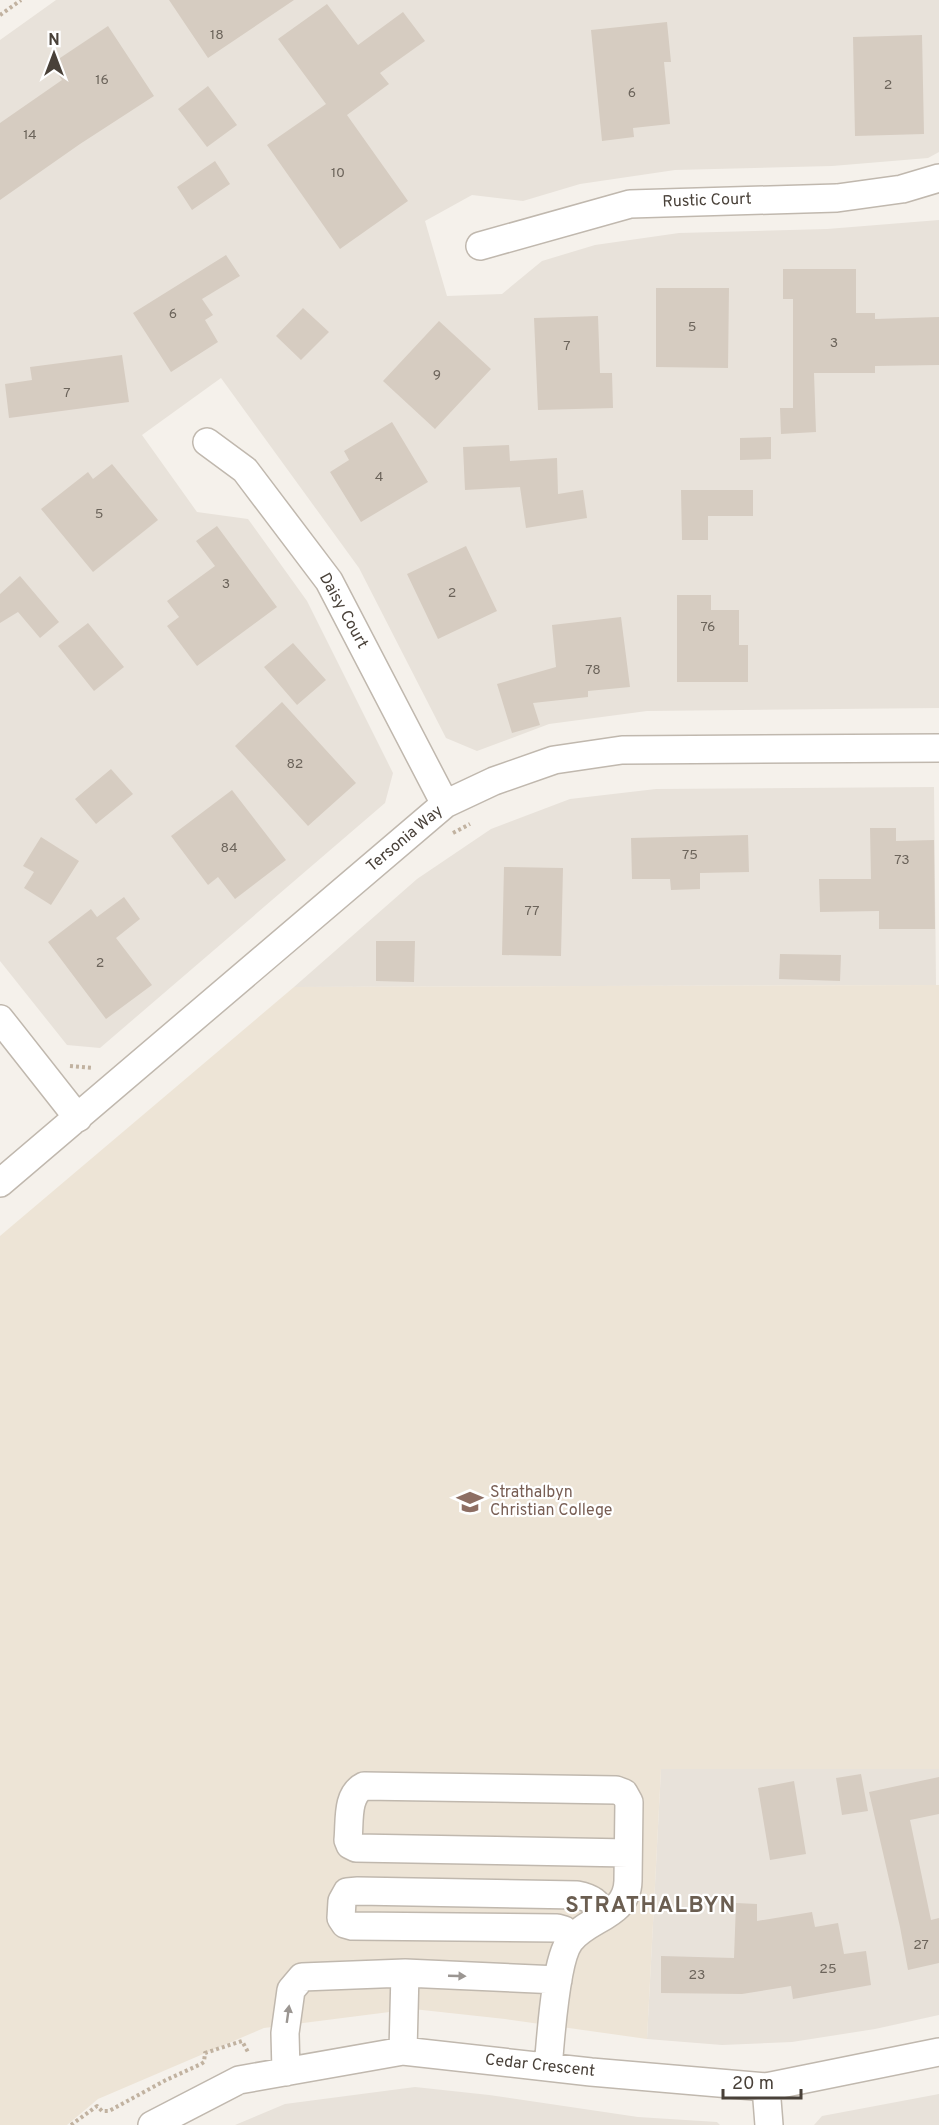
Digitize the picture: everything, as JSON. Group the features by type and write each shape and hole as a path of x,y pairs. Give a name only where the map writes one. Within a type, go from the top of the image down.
{"street":[{"name":"Rustic Court","path":"480,246 630,204 837,198 902,189 939,178"},
{"name":"Daisy Court","path":"207,442 245,470 329,581 445,804"},
{"name":"Tersonia Way","path":"0,1183 445,804 494,781 554,760 622,750 939,748"},
{"path":"0,1019 78,1118"},
{"path":"548,2067 561,1959 572,1938 617,1906 627,1892 628,1853 629,1802 624,1793 616,1790 364,1786 357,1790 352,1798 348,1840 350,1845 356,1848 628,1853"},
{"path":"572,1938 564,1930 557,1928 352,1926 345,1924 341,1918 342,1901 347,1892 358,1891 577,1895 591,1898 605,1915"},
{"path":"286,2072 285,2033 291,1990 302,1977 405,1974 558,1980"},
{"path":"403,2051 405,1974"},
{"name":"Cedar Crescent","path":"152,2125 239,2080 403,2051 766,2087 939,2052"},
{"path":"766,2087 769,2125"}],"path":[{"path":"0,15 18,1"},
{"path":"444,835 455,833 472,822"},
{"path":"71,2125 97,2106 102,2111 110,2111 166,2080 201,2064 204,2062 205,2053 242,2041"}],"shaded area":[{"path":"56,0 939,0 939,152 928,158 832,166 675,170 580,184 523,201 472,195 425,221 447,296 502,294 542,261 595,245 679,233 827,229 939,220 939,708 647,711 549,724 477,751 446,738 359,568 221,378 142,435 197,512 248,519 307,601 393,773 385,803 100,1048 67,1045 0,961 0,40"},
{"path":"934,787 936,985 294,987 417,879 491,829 570,799 656,789"},
{"name":"Strathalbyn Christian College","path":"939,985 939,1769 661,1769 647,2039 413,2009 264,2028 98,2099 67,2125 0,2125 0,1236 294,987"},
{"path":"661,1769 939,1769 939,2015 875,2029 792,2042 722,2045 647,2039"},
{"path":"415,2087 489,2095 638,2117 717,2122 720,2125 235,2125 285,2104"},
{"path":"939,2094 939,2125 814,2125 822,2116"}],"building":[{"path":"169,0 294,0 208,58"},
{"path":"327,4 358,45 403,12 425,41 380,73 389,84 347,115 408,201 340,249 267,145 326,104 278,39"},
{"path":"667,22 671,62 664,62 670,124 633,128 634,137 602,141 591,30"},
{"path":"108,26 154,96 0,200 0,123 62,80 51,64"},
{"path":"922,35 924,134 855,136 853,37"},
{"path":"208,86 237,125 207,147 178,109"},
{"path":"215,161 230,184 192,210 177,187"},
{"path":"226,255 240,276 202,299 213,315 205,320 218,342 171,372 133,313"},
{"path":"783,269 856,269 856,313 875,313 875,319 939,317 939,365 875,366 875,373 814,373 816,432 781,434 780,408 793,408 793,299 783,299"},
{"path":"656,288 729,288 728,368 656,367"},
{"path":"303,308 329,332 301,360 276,336"},
{"path":"598,316 600,373 612,373 613,408 538,410 534,318"},
{"path":"439,321 491,369 435,429 383,381"},
{"path":"122,355 129,402 9,418 5,384 32,380 30,367"},
{"path":"392,422 428,482 361,522 330,472 349,460 344,451"},
{"path":"771,437 771,459 740,460 740,438"},
{"path":"509,445 510,461 557,458 558,494 583,490 587,518 526,528 520,487 465,490 463,447"},
{"path":"112,464 158,520 93,572 41,509 88,472 93,479"},
{"path":"681,490 753,490 753,516 708,516 708,540 682,540"},
{"path":"217,526 277,607 197,666 167,626 179,617 167,601 215,566 196,541"},
{"path":"466,546 497,611 438,639 407,574"},
{"path":"20,576 59,622 40,638 18,612 0,623 0,594"},
{"path":"677,595 711,595 711,610 739,610 739,645 748,645 748,682 677,682"},
{"path":"621,617 630,687 588,691 588,697 533,703 540,725 512,733 497,684 556,667 552,625"},
{"path":"88,623 124,667 94,691 58,646"},
{"path":"293,643 326,680 297,705 264,667"},
{"path":"282,702 356,783 308,826 235,746"},
{"path":"111,769 133,794 96,824 75,799"},
{"path":"232,790 286,860 235,899 218,877 208,885 171,836"},
{"path":"870,828 896,828 896,841 934,840 935,929 879,929 879,911 820,912 819,879 871,879"},
{"path":"748,835 749,872 700,873 700,889 671,890 670,879 632,879 631,838"},
{"path":"41,837 79,861 51,905 24,888 34,872 23,866"},
{"path":"504,867 563,868 561,956 502,955"},
{"path":"124,897 140,919 116,938 152,985 106,1019 48,942 91,909 97,917"},
{"path":"376,941 415,941 414,982 376,981"},
{"path":"780,954 841,955 840,981 779,979"},
{"path":"861,1774 868,1811 842,1815 836,1778"},
{"path":"939,1777 939,1814 910,1820 931,1920 939,1918 939,1963 908,1970 869,1792"},
{"path":"794,1781 806,1854 770,1860 758,1788"},
{"path":"736,1903 757,1904 757,1921 812,1912 815,1927 838,1923 844,1954 866,1951 871,1985 793,1999 791,1986 742,1994 661,1993 661,1956 734,1958"}],"place":[{"name":"Strathalbyn Christian College","path":"470,1502"}],"district":[{"name":"STRATHALBYN","path":"651,1906"}]}
